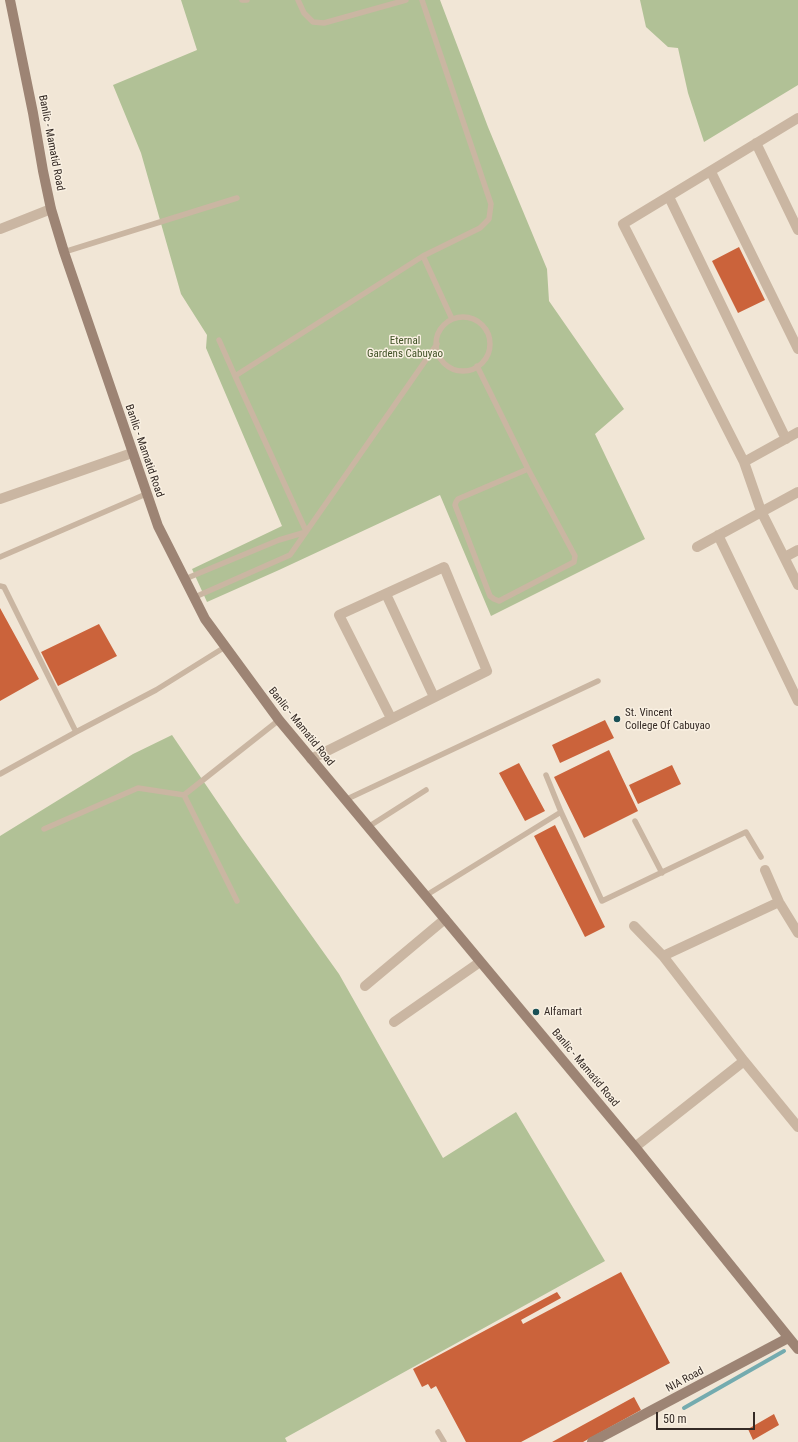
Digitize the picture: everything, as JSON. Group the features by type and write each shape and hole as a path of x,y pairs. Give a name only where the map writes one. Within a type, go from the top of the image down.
{"main road":[{"name":"Banlic - Mamatid Road","path":"10,0 51,209 64,252 158,526 205,619 279,720 635,1147 798,1349"},
{"name":"NIA Road","path":"592,1442 788,1338"}],"street":[{"path":"797,120 623,224 744,462 761,511 798,585"},
{"path":"756,144 798,230"},
{"path":"710,172 798,349"},
{"path":"669,197 786,439"},
{"path":"0,229 51,209"},
{"path":"744,462 798,432"},
{"path":"0,498 132,453"},
{"path":"698,547 798,492"},
{"path":"718,535 798,701"},
{"path":"784,557 798,550"},
{"path":"311,759 487,671 444,567 339,615 391,718"},
{"path":"386,594 434,697"},
{"path":"765,870 779,902 798,933"},
{"path":"663,956 779,902"},
{"path":"365,986 444,919"},
{"path":"634,926 663,956 744,1061 798,1127"},
{"path":"394,1022 480,962"},
{"path":"635,1147 744,1061"}],"lane":[{"path":"242,0 247,0"},
{"path":"298,0 304,12 313,22 324,23 406,0"},
{"path":"234,376 422,256 480,228 489,219 491,204 422,0"},
{"path":"64,252 237,198"},
{"path":"422,256 452,319"},
{"path":"195,597 290,555 436,344 440,329 445,324 452,319 459,317 473,319 480,322 488,332 489,352 477,366 464,370 450,367 440,357 436,344"},
{"path":"219,340 306,532"},
{"path":"477,366 528,469 575,556 574,562 499,600 494,599 490,596 456,502 458,499 528,469"},
{"path":"0,557 146,494"},
{"path":"185,579 279,540 306,532"},
{"path":"0,586 4,587 76,732"},
{"path":"0,774 156,690 225,647"},
{"path":"345,800 598,681"},
{"path":"44,828 138,788 184,795 279,720"},
{"path":"546,775 561,812 602,901 662,874 746,832 761,857"},
{"path":"368,827 426,790"},
{"path":"184,795 237,901"},
{"path":"425,896 561,812"},
{"path":"635,821 662,874"},
{"path":"438,1432 444,1442"}],"green space":[{"name":"Eternal Gardens Cabuyao","path":"181,0 440,0 488,127 547,269 549,301 624,409 595,434 645,539 491,616 440,495 207,602 192,569 282,526 206,348 207,335 181,294 141,153 113,85 197,50"},
{"path":"640,0 798,0 798,85 704,142 688,93 678,48 668,47 646,27"},
{"path":"172,735 242,838 339,974 443,1158 516,1112 605,1261 285,1438 287,1442 0,1442 0,836 133,754"}],"building":[{"path":"739,247 765,300 738,313 712,261"},
{"path":"0,608 39,679 0,701"},
{"path":"99,624 117,656 58,686 41,652"},
{"path":"605,720 614,738 560,763 552,745"},
{"path":"609,750 638,811 584,838 554,777"},
{"path":"519,763 545,811 525,821 499,773"},
{"path":"672,765 681,784 638,804 629,785"},
{"path":"555,825 605,927 585,937 534,836"},
{"path":"621,1272 670,1363 521,1442 466,1442 436,1386 431,1389 428,1384 422,1387 413,1369 557,1292 561,1298 521,1320 523,1324"},
{"path":"634,1397 641,1410 583,1442 552,1442"},
{"path":"774,1414 779,1425 753,1440 748,1429"}],"waterway":[{"path":"684,1408 784,1351"}],"place":[{"name":"St. Vincent College Of Cabuyao","path":"617,719"},
{"name":"Alfamart","path":"536,1012"}]}
